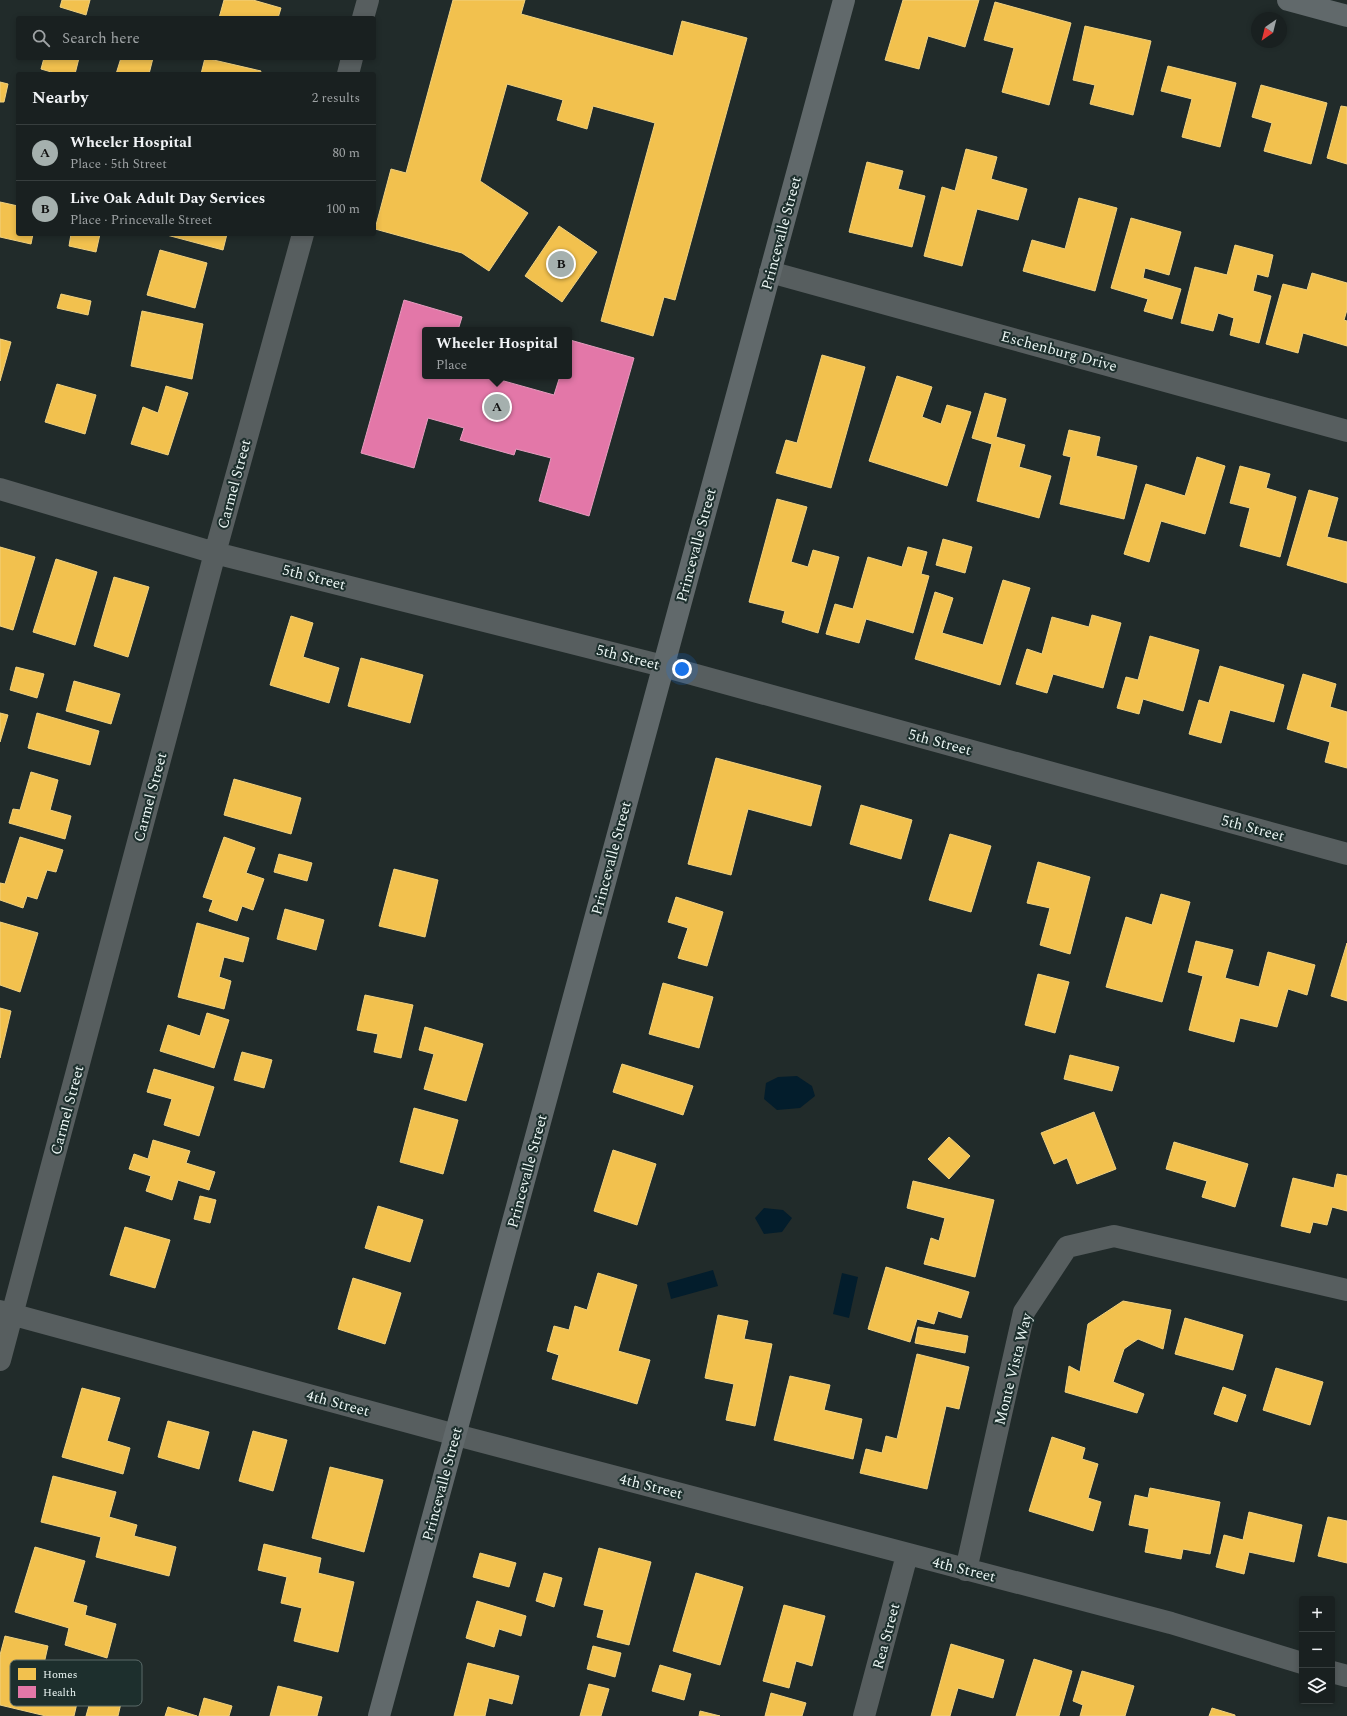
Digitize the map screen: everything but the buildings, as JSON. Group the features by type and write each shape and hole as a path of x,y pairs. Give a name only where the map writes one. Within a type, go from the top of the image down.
{"street":[{"path":"364,16 368,0"},
{"name":"Princevalle Street","path":"379,1716 844,0"},
{"path":"1288,0 1347,16"},
{"path":"348,72 352,60"},
{"name":"Carmel Street","path":"0,1360 6,1313 302,236"},
{"name":"Eschenburg Drive","path":"770,272 1347,431"},
{"name":"5th Street","path":"0,489 216,553 663,666 1347,854"},
{"name":"Monte Vista Way","path":"966,1570 1024,1312 1067,1248 1114,1236 1347,1290"},
{"name":"4th Street","path":"6,1313 456,1435 694,1497 907,1555 1171,1623 1299,1662"},
{"name":"Rea Street","path":"864,1716 907,1555"},
{"path":"1335,1673 1347,1676"}],"water":[{"path":"797,1076 812,1086 815,1096 800,1108 777,1110 764,1099 766,1083 778,1077"},
{"path":"764,1208 783,1210 792,1218 782,1232 764,1234 755,1218"},
{"path":"713,1270 718,1286 671,1299 667,1283"},
{"path":"842,1273 858,1277 849,1318 833,1314"}],"place":[{"name":"Live Oak Adult Day Services","path":"561,264"},
{"name":"Wheeler Hospital","path":"497,407"}]}
